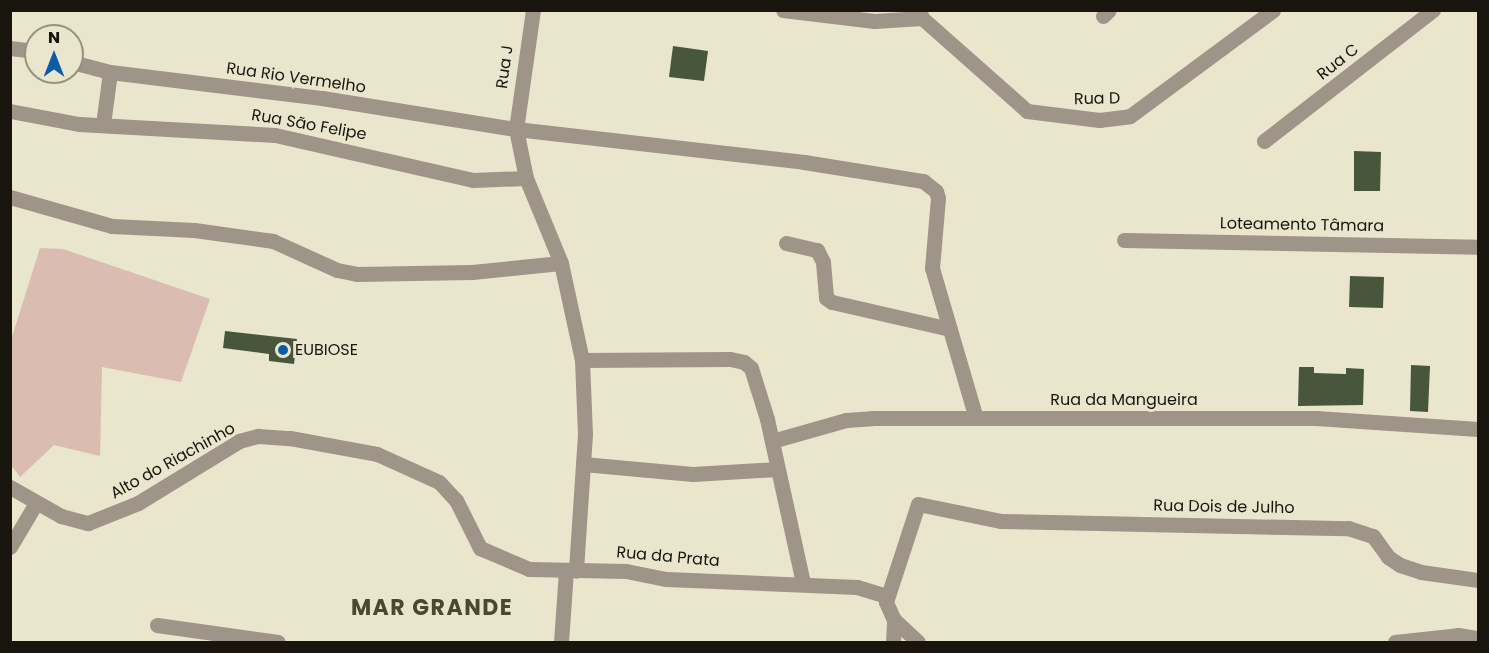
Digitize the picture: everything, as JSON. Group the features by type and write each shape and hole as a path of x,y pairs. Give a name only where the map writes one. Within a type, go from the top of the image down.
{"street":[{"name":"Rua J","path":"533,10 516,129 526,178 561,263 582,360 583,464 561,642"},
{"path":"783,10 834,14 874,21 924,13"},
{"name":"Rua D","path":"924,13 1027,111 1045,116 1116,120 1144,107 1273,10"},
{"name":"Rua C","path":"1264,141 1433,10"},
{"name":"Rua Rio Vermelho","path":"84,65 110,72 322,98 516,129 747,154 914,178 936,191 932,268 950,329"},
{"path":"103,124 110,72"},
{"name":"Rua São Felipe","path":"10,111 103,124 275,135 473,180 526,178"},
{"path":"10,197 112,226 194,230 266,240 357,274 472,272 561,263"},
{"name":"Loteamento Tâmara","path":"1124,240 1479,247"},
{"path":"786,243 817,250 823,262 826,298 832,302 950,329 976,418"},
{"path":"582,360 744,362 755,378 772,441 803,583"},
{"name":"Rua da Mangueira","path":"772,441 856,418 1316,418 1479,429"},
{"name":"Alto do Riachinho","path":"10,487 75,522 102,520 239,441 258,436 290,438 377,454 415,469 449,492 480,548 529,569 571,571"},
{"path":"583,464 693,474 777,469"},
{"path":"10,547 36,503"},
{"name":"Rua Dois de Julho","path":"886,596 918,504 1001,521 1348,528 1373,537 1389,557 1400,565 1421,572 1479,580"},
{"name":"Rua da Prata","path":"571,571 857,587 886,596"},
{"path":"886,596 894,620 892,642"},
{"path":"894,620 918,642"},
{"path":"157,625 278,642"},
{"path":"1398,642 1458,635 1479,639"}],"shaded area":[{"path":"40,248 63,249 210,299 181,382 102,367 100,456 54,445 20,477 11,465 11,340"}],"building":[{"path":"673,46 708,51 704,81 669,77"},
{"path":"1354,151 1381,152 1380,191 1354,191"},
{"path":"1350,276 1384,277 1383,308 1349,307"},
{"path":"225,331 297,339 294,364 269,361 269,354 223,348"},
{"path":"1411,365 1430,366 1428,412 1410,411"},
{"path":"1299,367 1314,367 1314,373 1346,374 1346,368 1364,369 1363,405 1298,406"}],"place":[{"name":"EUBIOSE","path":"283,350"}],"district":[{"name":"MAR GRANDE","path":"432,608"}]}
